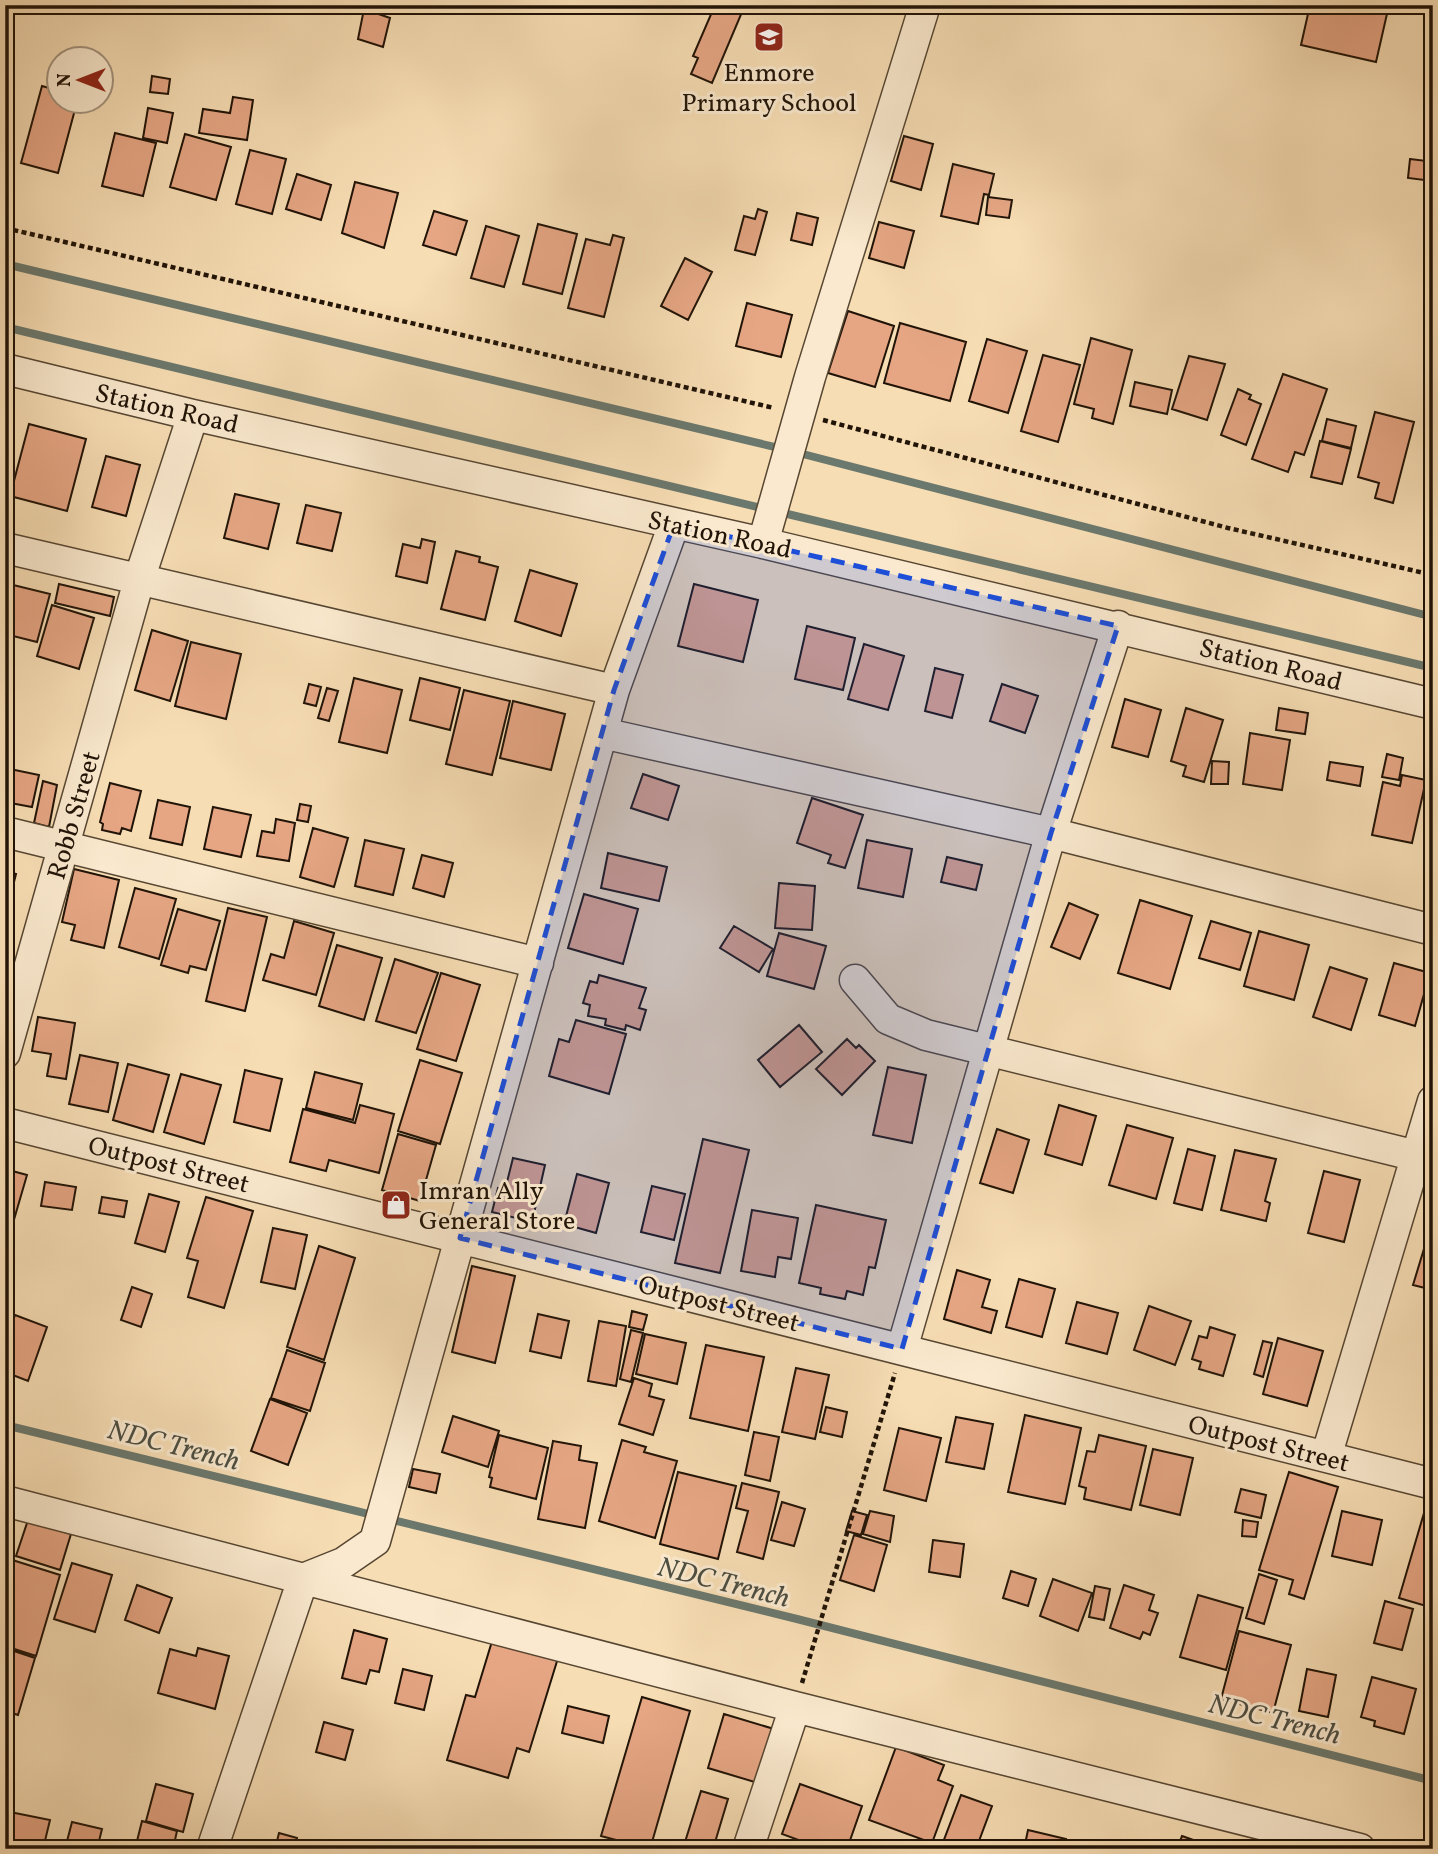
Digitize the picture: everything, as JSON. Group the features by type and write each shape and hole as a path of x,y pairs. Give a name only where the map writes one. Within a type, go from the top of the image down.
{"street":[{"path":"763,542 802,404 925,5"},
{"name":"Station Road","path":"5,369 193,415 763,542 1433,704"},
{"name":"Robb Street","path":"5,1053 140,577 193,415"},
{"path":"212,1849 303,1579 343,1563 379,1527 614,690 674,524"},
{"path":"5,548 140,577 614,690"},
{"path":"902,1349 986,1049 1051,833 1118,626"},
{"path":"602,733 1051,833 1433,930"},
{"path":"5,832 538,963"},
{"path":"855,980 888,1019 926,1035 1424,1158"},
{"path":"1326,1457 1424,1158 1433,1101"},
{"name":"Outpost Street","path":"5,1123 1433,1485"},
{"path":"5,1501 795,1707 1360,1849"},
{"path":"748,1849 795,1707"}],"path":[{"path":"5,228 802,404 1227,528 1433,575"},
{"path":"795,1707 902,1349"}],"highlighted area":[{"path":"674,524 1118,626 1051,833 902,1349 460,1238 614,690"}],"building":[{"path":"715,5 745,5 712,83 691,74 698,58 693,56"},
{"path":"1310,5 1389,5 1376,62 1301,45"},
{"path":"364,9 390,18 383,47 358,39"},
{"path":"152,76 170,79 168,94 150,92"},
{"path":"42,86 46,87 46,116 73,116 58,173 21,163"},
{"path":"233,97 253,100 247,140 199,133 203,109 230,113"},
{"path":"148,108 173,113 167,143 143,138"},
{"path":"115,133 156,143 143,196 102,186"},
{"path":"185,134 231,147 216,200 170,187"},
{"path":"904,136 933,144 921,190 891,181"},
{"path":"250,150 286,159 272,214 236,204"},
{"path":"1410,159 1427,161 1424,180 1408,178"},
{"path":"953,164 994,174 989,195 984,194 978,224 941,216"},
{"path":"297,174 331,185 321,220 286,209"},
{"path":"355,182 398,193 384,248 342,233"},
{"path":"988,197 1012,200 1009,218 986,215"},
{"path":"758,209 767,212 755,255 735,250 744,216 755,219"},
{"path":"434,211 467,221 456,255 423,245"},
{"path":"797,213 818,218 812,245 791,240"},
{"path":"879,222 914,231 904,268 869,258"},
{"path":"538,224 577,234 562,294 523,284"},
{"path":"486,226 519,236 504,287 471,278"},
{"path":"613,235 624,238 604,317 568,308 586,239 610,245"},
{"path":"685,258 712,272 688,320 661,306"},
{"path":"747,303 792,315 781,357 736,346"},
{"path":"848,311 894,326 875,387 828,373"},
{"path":"900,323 966,342 950,401 884,383"},
{"path":"1091,338 1132,350 1113,424 1092,418 1094,409 1074,404"},
{"path":"987,339 1027,351 1008,413 969,401"},
{"path":"1043,355 1080,365 1058,442 1021,431"},
{"path":"1189,356 1225,364 1207,420 1172,409"},
{"path":"1283,374 1327,389 1304,455 1295,452 1288,472 1252,459"},
{"path":"1135,382 1172,390 1167,414 1130,406"},
{"path":"1238,389 1251,395 1249,399 1261,404 1246,445 1221,435"},
{"path":"1375,412 1414,422 1393,503 1375,498 1379,483 1358,477"},
{"path":"1327,419 1356,426 1351,448 1322,441"},
{"path":"29,424 86,439 67,511 10,496"},
{"path":"1320,441 1351,449 1342,484 1311,477"},
{"path":"106,456 140,465 126,516 92,507"},
{"path":"235,494 279,504 268,549 224,538"},
{"path":"306,505 341,513 332,551 297,543"},
{"path":"422,539 435,542 427,583 396,576 403,544 420,548"},
{"path":"456,551 480,557 479,562 498,567 485,620 441,609"},
{"path":"530,570 577,584 561,636 515,621"},
{"path":"5,583 50,594 37,642 5,634"},
{"path":"59,584 114,597 110,616 55,603"},
{"path":"694,584 758,600 743,662 678,646"},
{"path":"52,605 94,618 79,669 37,656"},
{"path":"807,626 855,638 843,690 795,679"},
{"path":"152,630 188,641 170,701 135,690"},
{"path":"191,642 241,654 226,719 175,706"},
{"path":"864,644 904,656 888,710 848,699"},
{"path":"935,668 963,675 952,718 925,711"},
{"path":"354,678 402,690 387,753 339,742"},
{"path":"420,678 460,688 450,730 410,720"},
{"path":"309,684 321,687 316,706 304,703"},
{"path":"1002,684 1038,696 1025,733 990,721"},
{"path":"327,688 338,691 329,721 318,718"},
{"path":"464,690 510,701 492,775 446,764"},
{"path":"1125,699 1161,710 1148,757 1112,747"},
{"path":"513,701 565,714 551,770 500,758"},
{"path":"1186,708 1223,720 1204,782 1183,776 1186,766 1171,761"},
{"path":"1279,708 1308,713 1305,734 1276,730"},
{"path":"1250,733 1290,740 1282,790 1243,784"},
{"path":"1387,754 1403,758 1399,780 1382,777"},
{"path":"1212,761 1229,762 1228,784 1211,784"},
{"path":"1330,762 1363,767 1360,786 1327,780"},
{"path":"10,769 39,775 32,807 5,802"},
{"path":"643,774 679,786 668,820 631,808"},
{"path":"1402,775 1426,780 1412,843 1372,835 1383,782 1400,786"},
{"path":"43,781 57,785 49,827 34,823"},
{"path":"110,783 141,791 131,831 122,828 120,834 102,830 103,824 100,822"},
{"path":"812,798 863,815 845,868 828,863 831,855 797,843"},
{"path":"158,800 190,807 182,845 150,838"},
{"path":"300,804 311,806 308,822 297,820"},
{"path":"213,807 251,815 241,857 204,849"},
{"path":"276,819 295,823 289,861 257,856 262,831 274,833"},
{"path":"313,828 348,838 334,887 300,877"},
{"path":"365,840 404,849 393,895 355,886"},
{"path":"867,840 912,849 903,897 858,888"},
{"path":"608,853 667,867 659,901 601,888"},
{"path":"422,855 453,863 444,897 413,888"},
{"path":"947,857 982,865 976,890 941,882"},
{"path":"74,869 119,880 104,948 71,940 75,925 62,922"},
{"path":"5,871 16,874 5,918"},
{"path":"779,883 815,886 812,930 775,928"},
{"path":"135,888 176,899 159,959 119,947"},
{"path":"584,894 638,909 623,964 568,948"},
{"path":"1140,900 1192,916 1170,989 1118,973"},
{"path":"1069,903 1098,915 1080,959 1051,947"},
{"path":"228,908 267,917 245,1011 206,1001"},
{"path":"178,909 220,921 206,970 190,966 188,973 161,965"},
{"path":"294,921 334,933 316,995 263,980 271,954 284,958"},
{"path":"1211,921 1251,933 1240,970 1199,958"},
{"path":"734,926 773,949 759,972 720,948"},
{"path":"1259,931 1309,945 1294,1000 1244,986"},
{"path":"779,933 826,946 814,989 767,976"},
{"path":"337,945 382,958 364,1020 319,1006"},
{"path":"395,959 438,973 416,1033 376,1021"},
{"path":"1394,963 1430,973 1415,1026 1379,1015"},
{"path":"1330,967 1367,979 1351,1030 1313,1017"},
{"path":"441,973 480,985 456,1061 417,1049"},
{"path":"599,975 646,988 639,1008 646,1010 640,1030 626,1025 625,1030 605,1025 606,1019 588,1016 590,1005 583,1003 590,981 597,983"},
{"path":"38,1017 75,1023 66,1079 47,1076 51,1054 32,1051"},
{"path":"576,1020 626,1034 609,1094 549,1076 559,1039 569,1042"},
{"path":"799,1025 822,1052 780,1087 758,1060"},
{"path":"847,1039 856,1048 859,1045 875,1061 842,1095 816,1069"},
{"path":"80,1055 118,1063 108,1112 69,1104"},
{"path":"420,1060 462,1073 440,1144 398,1131"},
{"path":"128,1064 169,1075 153,1132 113,1120"},
{"path":"888,1067 926,1075 912,1143 873,1135"},
{"path":"245,1070 282,1079 270,1131 234,1122"},
{"path":"315,1072 362,1084 353,1120 306,1108"},
{"path":"181,1074 221,1085 204,1144 164,1132"},
{"path":"360,1105 394,1114 379,1173 329,1160 326,1171 290,1162 303,1109 355,1123"},
{"path":"1059,1105 1096,1116 1082,1165 1045,1154"},
{"path":"1127,1125 1173,1138 1156,1199 1109,1185"},
{"path":"997,1129 1029,1140 1013,1193 980,1183"},
{"path":"398,1134 436,1145 420,1201 382,1190"},
{"path":"703,1139 749,1150 720,1273 675,1263"},
{"path":"1188,1149 1215,1156 1202,1210 1174,1203"},
{"path":"1235,1150 1276,1159 1265,1201 1270,1203 1266,1221 1221,1210"},
{"path":"513,1158 545,1165 532,1222 492,1212 498,1188 505,1190"},
{"path":"5,1169 27,1175 13,1223 5,1221"},
{"path":"1324,1171 1360,1180 1344,1242 1308,1233"},
{"path":"577,1174 609,1183 596,1233 564,1224"},
{"path":"45,1182 76,1187 72,1210 41,1206"},
{"path":"652,1186 685,1194 674,1240 641,1232"},
{"path":"149,1194 179,1202 165,1252 135,1243"},
{"path":"102,1197 127,1201 124,1217 99,1213"},
{"path":"206,1197 253,1211 224,1308 188,1297 198,1261 187,1258"},
{"path":"816,1205 886,1220 875,1268 869,1267 863,1295 847,1291 845,1299 820,1294 821,1288 799,1283"},
{"path":"752,1210 798,1218 791,1259 778,1257 775,1277 741,1271"},
{"path":"1433,1219 1433,1290 1413,1285"},
{"path":"273,1228 307,1235 295,1289 261,1282"},
{"path":"319,1246 355,1258 324,1360 287,1347"},
{"path":"472,1266 515,1276 495,1363 452,1352"},
{"path":"957,1270 990,1280 982,1307 997,1311 991,1333 944,1319"},
{"path":"1019,1279 1055,1289 1042,1337 1006,1327"},
{"path":"132,1287 152,1294 141,1327 121,1320"},
{"path":"1077,1302 1118,1313 1107,1354 1066,1343"},
{"path":"1149,1306 1191,1321 1175,1365 1134,1350"},
{"path":"632,1311 647,1315 643,1330 629,1327"},
{"path":"538,1314 569,1321 561,1358 530,1351"},
{"path":"15,1315 47,1327 28,1381 5,1372 5,1342"},
{"path":"599,1321 626,1326 616,1386 588,1381"},
{"path":"1210,1327 1235,1335 1223,1376 1199,1369 1201,1362 1192,1359 1199,1336 1207,1338"},
{"path":"631,1330 643,1333 631,1382 620,1379"},
{"path":"645,1334 686,1343 677,1384 636,1374"},
{"path":"1278,1338 1323,1351 1307,1406 1263,1394"},
{"path":"1263,1341 1272,1343 1263,1377 1254,1374"},
{"path":"706,1345 764,1357 748,1431 690,1418"},
{"path":"287,1350 325,1363 310,1411 271,1398"},
{"path":"796,1368 829,1375 815,1439 782,1432"},
{"path":"634,1378 652,1384 649,1396 664,1400 653,1435 619,1424"},
{"path":"270,1399 307,1413 288,1465 251,1451"},
{"path":"826,1407 847,1412 842,1437 820,1432"},
{"path":"1025,1415 1081,1428 1065,1504 1008,1492"},
{"path":"453,1416 499,1431 488,1467 442,1452"},
{"path":"956,1417 993,1424 984,1469 946,1462"},
{"path":"899,1428 941,1438 926,1501 884,1490"},
{"path":"754,1432 779,1437 770,1481 745,1475"},
{"path":"499,1435 548,1448 536,1499 490,1487 492,1478 489,1477"},
{"path":"1099,1435 1146,1446 1131,1510 1084,1499 1086,1488 1079,1486 1087,1451 1095,1452"},
{"path":"622,1440 646,1447 644,1452 677,1461 655,1538 599,1521"},
{"path":"553,1441 581,1446 579,1460 597,1463 585,1528 538,1519"},
{"path":"1153,1449 1193,1458 1180,1515 1140,1505"},
{"path":"413,1469 440,1474 436,1493 409,1487"},
{"path":"678,1472 736,1486 718,1559 660,1544"},
{"path":"1289,1472 1338,1487 1304,1599 1289,1594 1293,1580 1259,1570"},
{"path":"742,1483 779,1492 763,1559 737,1552 748,1511 736,1508"},
{"path":"1241,1489 1266,1495 1261,1518 1235,1512"},
{"path":"782,1502 805,1509 794,1546 771,1540"},
{"path":"852,1511 867,1515 861,1535 846,1531"},
{"path":"870,1511 894,1516 890,1542 863,1534"},
{"path":"1342,1511 1382,1520 1372,1565 1332,1556"},
{"path":"1424,1513 1433,1516 1433,1608 1399,1598"},
{"path":"28,1520 71,1534 60,1570 16,1556"},
{"path":"1243,1520 1258,1522 1256,1537 1242,1536"},
{"path":"854,1535 887,1545 874,1591 840,1580"},
{"path":"933,1540 964,1544 960,1577 929,1572"},
{"path":"6,1558 60,1575 36,1656 5,1646"},
{"path":"72,1563 112,1575 95,1632 54,1619"},
{"path":"1011,1571 1036,1579 1028,1606 1003,1598"},
{"path":"1259,1574 1277,1580 1264,1624 1246,1618"},
{"path":"1053,1579 1092,1593 1078,1631 1040,1616"},
{"path":"137,1585 172,1598 159,1633 125,1620"},
{"path":"1124,1585 1154,1595 1149,1610 1158,1613 1150,1635 1143,1632 1140,1639 1110,1628"},
{"path":"1095,1586 1110,1589 1104,1620 1089,1617"},
{"path":"1198,1595 1243,1608 1226,1670 1180,1657"},
{"path":"1385,1601 1413,1609 1402,1650 1374,1643"},
{"path":"354,1630 387,1639 379,1672 370,1670 366,1684 342,1678"},
{"path":"1239,1631 1291,1645 1273,1713 1221,1699"},
{"path":"493,1638 558,1658 529,1752 517,1748 508,1778 447,1760 466,1695 475,1697"},
{"path":"5,1648 35,1658 18,1715 5,1711"},
{"path":"198,1648 229,1656 215,1709 158,1693 170,1649 196,1656"},
{"path":"403,1669 432,1676 424,1710 395,1703"},
{"path":"1307,1669 1336,1675 1328,1717 1299,1711"},
{"path":"1372,1677 1416,1689 1404,1734 1374,1726 1375,1721 1361,1717"},
{"path":"642,1697 690,1711 650,1849 601,1836"},
{"path":"568,1706 609,1716 603,1743 562,1733"},
{"path":"724,1714 774,1729 758,1783 708,1768"},
{"path":"1433,1714 1433,1747 1425,1745"},
{"path":"324,1722 353,1730 345,1760 316,1752"},
{"path":"896,1747 944,1765 938,1780 953,1786 932,1843 869,1820"},
{"path":"156,1784 193,1794 183,1832 146,1821"},
{"path":"800,1784 862,1806 847,1849 823,1849 782,1834"},
{"path":"701,1791 728,1799 713,1849 685,1842"},
{"path":"961,1795 992,1806 976,1849 952,1849 942,1845"},
{"path":"5,1811 50,1820 43,1849 5,1849"},
{"path":"142,1821 177,1831 173,1849 135,1849"},
{"path":"72,1822 102,1829 97,1849 65,1849"},
{"path":"1028,1830 1066,1839 1064,1849 1024,1849"},
{"path":"279,1833 297,1838 295,1849 275,1849"},
{"path":"1182,1836 1216,1848 1216,1849 1177,1849"}],"waterway":[{"path":"5,264 783,449"},
{"path":"5,327 766,509"},
{"path":"795,452 1433,617"},
{"path":"779,512 1433,668"},
{"name":"NDC Trench","path":"5,1425 797,1619 1433,1781"}],"place":[{"name":"Enmore Primary School","path":"769,37"},
{"name":"Imran Ally General Store","path":"396,1205"}]}
